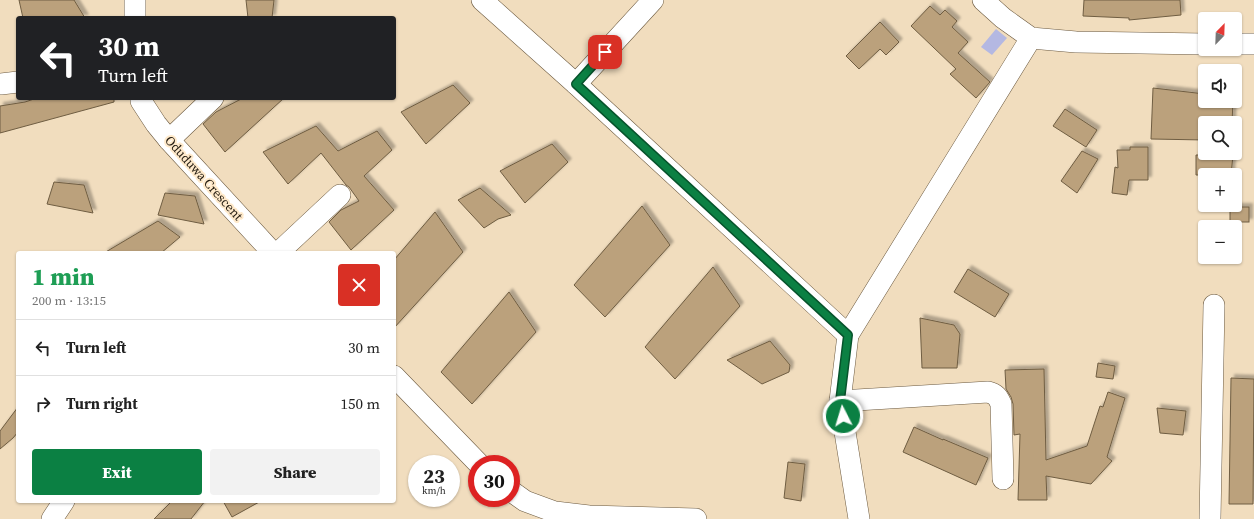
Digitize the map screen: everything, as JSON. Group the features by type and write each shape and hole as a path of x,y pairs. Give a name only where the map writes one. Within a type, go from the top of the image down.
{"street":[{"path":"135,16 136,0"},
{"path":"482,0 576,84 848,335"},
{"path":"576,84 653,0"},
{"path":"983,0 1003,18 1031,38 1076,42 1198,44"},
{"path":"859,519 840,401 848,335 1031,38"},
{"path":"1242,44 1254,44"},
{"name":"Oduduwa Crescent","path":"141,100 156,124 169,140 272,251"},
{"path":"169,140 210,100"},
{"path":"280,251 340,195"},
{"path":"1210,519 1214,305"},
{"path":"396,378 470,455"},
{"path":"840,401 988,392 994,394 998,397 1001,404 1002,479"},
{"path":"520,497 525,501 555,512 589,516 696,519"},
{"path":"52,519 63,503"}],"water":[{"path":"996,29 1007,38 992,55 981,47"}],"building":[{"path":"19,0 74,0 84,16 23,16"},
{"path":"246,0 274,0 272,16 248,16"},
{"path":"1084,0 1180,0 1181,15 1129,20 1129,18 1083,16"},
{"path":"930,6 940,15 945,10 957,21 952,27 968,42 958,53 990,82 976,98 950,74 956,69 911,26"},
{"path":"880,22 899,42 886,55 880,49 859,69 846,56"},
{"path":"453,85 470,103 426,144 401,112"},
{"path":"1153,88 1198,93 1198,108 1233,108 1232,116 1198,116 1198,140 1151,139"},
{"path":"31,100 114,100 114,102 0,133 0,106"},
{"path":"239,100 282,100 225,152 203,124 216,112"},
{"path":"1065,109 1097,130 1086,147 1053,126"},
{"path":"316,126 338,151 377,131 392,150 364,176 394,210 351,250 329,222 341,210 359,201 321,153 288,184 263,152"},
{"path":"552,144 568,162 525,203 500,171"},
{"path":"1130,147 1148,147 1148,180 1129,180 1127,195 1112,193 1115,167 1118,168 1117,150 1130,150"},
{"path":"1082,151 1098,159 1077,193 1061,181"},
{"path":"1196,155 1198,155 1198,160 1232,160 1232,168 1198,168 1198,175 1196,175"},
{"path":"54,182 84,185 93,213 47,204"},
{"path":"480,188 511,215 498,219 484,228 458,200"},
{"path":"165,193 195,196 204,224 158,215"},
{"path":"642,206 670,245 605,317 574,285"},
{"path":"1242,207 1249,207 1249,222 1242,222 1242,220 1230,220 1230,212 1242,212"},
{"path":"435,212 463,252 396,326 396,258"},
{"path":"158,221 180,237 163,251 107,251"},
{"path":"713,267 740,306 675,379 645,347"},
{"path":"968,269 1009,294 995,317 954,292"},
{"path":"509,292 536,332 472,404 441,372"},
{"path":"920,318 954,325 960,334 957,368 922,368"},
{"path":"770,341 790,365 789,372 762,384 727,360"},
{"path":"1098,363 1115,366 1113,379 1096,377"},
{"path":"1044,369 1046,460 1087,446 1100,406 1103,407 1108,392 1125,398 1107,457 1112,461 1091,484 1046,476 1047,500 1018,500 1020,434 1014,435 1013,404 1006,389 1005,370"},
{"path":"1231,378 1254,379 1253,504 1229,504"},
{"path":"1157,408 1186,411 1183,435 1160,433"},
{"path":"16,410 16,434 0,449 0,431"},
{"path":"914,427 988,458 976,485 903,452"},
{"path":"788,462 805,464 801,501 784,498"},
{"path":"170,503 203,503 191,519 154,519"},
{"path":"224,503 257,503 232,517"}],"route":[{"path":"605,52 576,84 848,335 840,401 843,416"}]}
